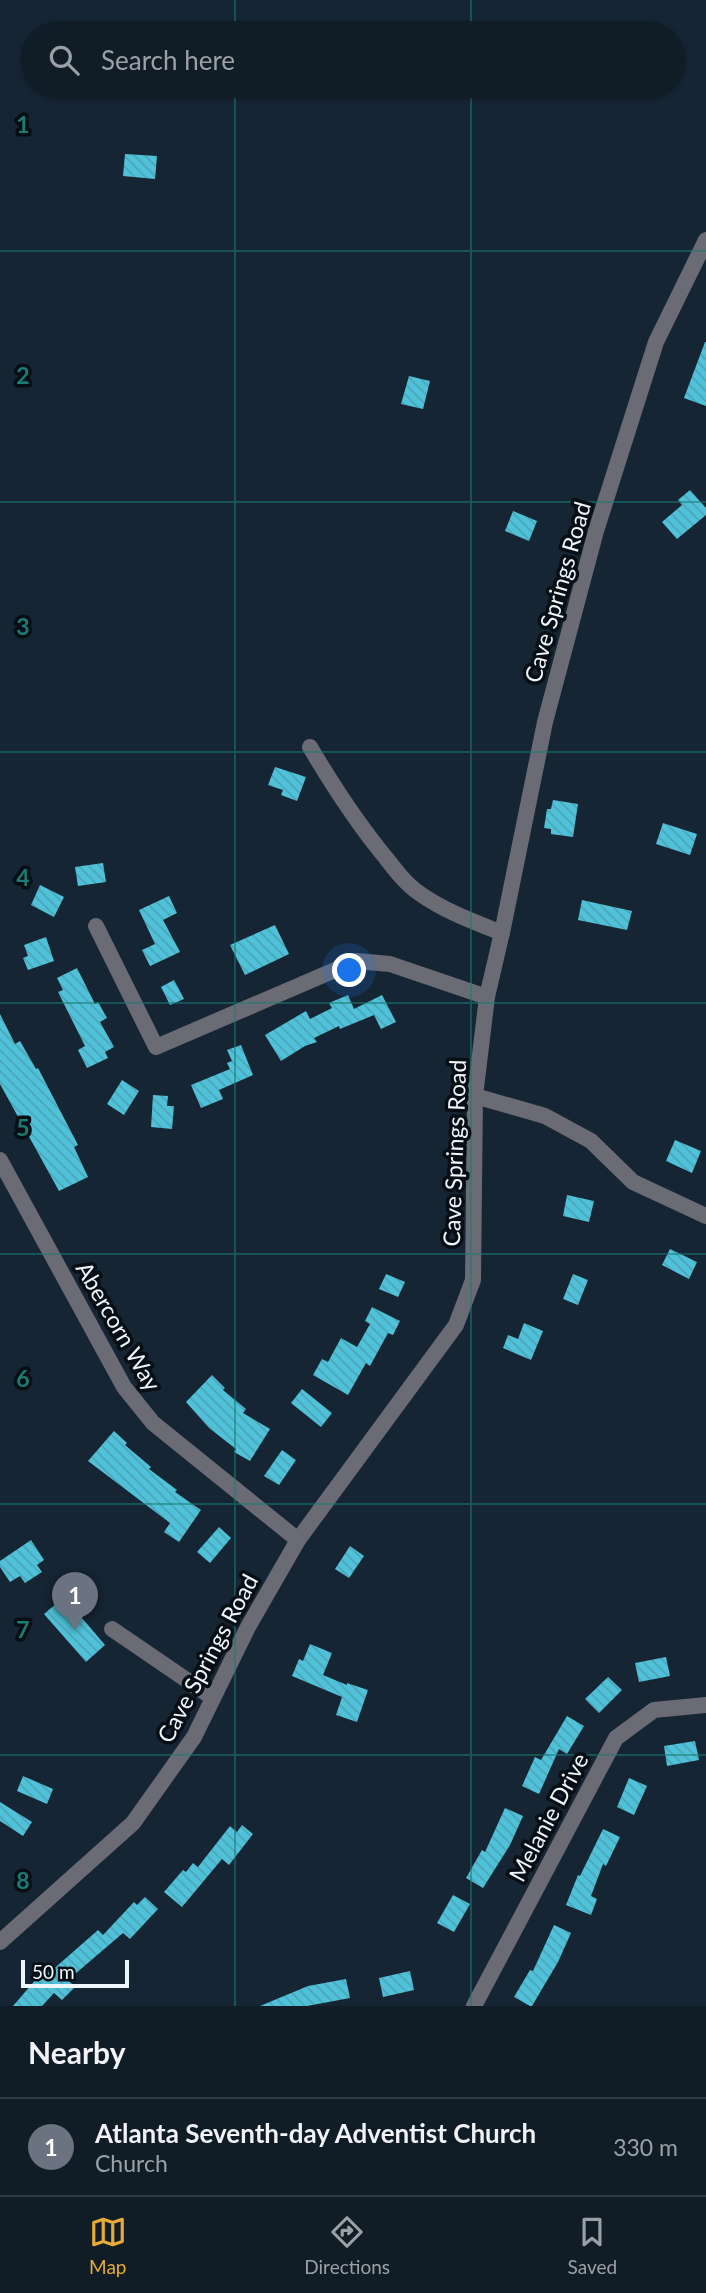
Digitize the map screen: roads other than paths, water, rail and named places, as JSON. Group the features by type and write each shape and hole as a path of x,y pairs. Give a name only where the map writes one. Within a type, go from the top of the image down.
{"street":[{"name":"Cave Springs Road","path":"0,1942 133,1823 194,1737 248,1627 298,1541 456,1325 472,1280 475,1096 487,997 545,722 596,531 656,342 706,240"},
{"path":"310,747 368,837 401,877 420,894 447,910 502,933"},
{"path":"96,926 156,1047 356,961 390,964 487,997"},
{"path":"475,1096 545,1116 591,1142 633,1182 706,1216"},
{"name":"Abercorn Way","path":"0,1160 124,1387 153,1423 298,1541"},
{"path":"112,1629 213,1698"},
{"name":"Melanie Drive","path":"474,2006 616,1738 654,1710 706,1705"}],"place":[{"name":"Atlanta Seventh-day Adventist Church","path":"75,1630"}]}
